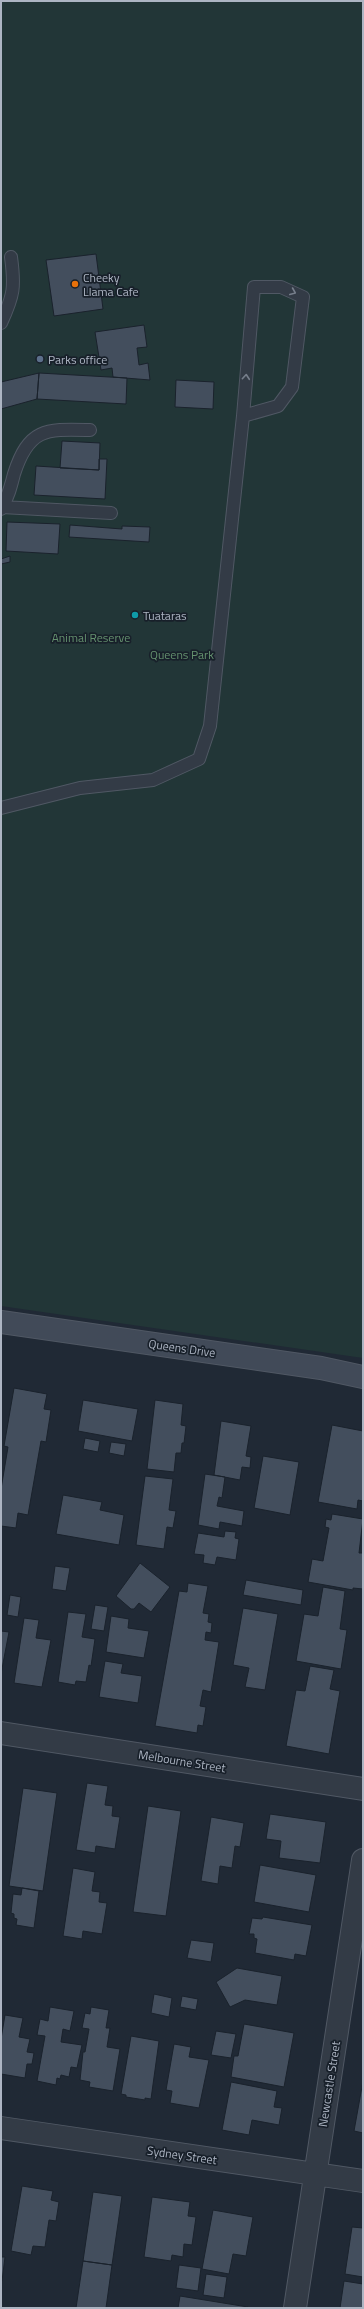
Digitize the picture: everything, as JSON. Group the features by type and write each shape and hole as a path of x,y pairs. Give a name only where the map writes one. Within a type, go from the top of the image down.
{"main road":[{"name":"Queens Drive","path":"1,1322 321,1368 363,1378"}],"street":[{"name":"Melbourne Street","path":"1,1733 363,1789"},
{"name":"Newcastle Street","path":"296,2308 363,1860"},
{"name":"Sydney Street","path":"1,2128 363,2181"}],"lane":[{"path":"1,323 12,299 13,276 11,258"},
{"path":"1,808 80,788 153,780 199,759 210,726 243,416 254,287 281,287 303,296 292,387 278,406 243,416"},
{"path":"90,430 47,430 35,437 20,459 2,508 111,513"}],"green space":[{"name":"Queens Park","path":"1,1 363,1 363,1358 1,1306"}],"building":[{"path":"96,254 103,309 54,316 46,260"},
{"path":"144,325 147,347 137,348 139,365 148,363 150,380 113,377 112,368 101,370 95,332"},
{"path":"39,373 37,399 1,409 1,382"},
{"path":"39,373 127,378 126,404 37,399"},
{"path":"176,380 214,382 213,409 175,407"},
{"path":"62,441 100,443 99,470 60,468"},
{"path":"99,459 107,459 105,499 34,495 36,466 99,470"},
{"path":"7,522 60,524 58,554 6,551"},
{"path":"70,525 122,529 122,526 150,527 149,542 69,537"},
{"path":"10,556 10,562 1,564 1,559"},
{"path":"14,1388 47,1394 44,1409 51,1410 46,1442 41,1441 28,1515 18,1513 16,1528 1,1526 1,1489 8,1447 4,1446"},
{"path":"83,1400 138,1409 132,1441 78,1431"},
{"path":"155,1400 183,1404 181,1425 186,1426 184,1443 182,1443 181,1453 176,1453 174,1472 147,1469"},
{"path":"221,1421 251,1426 246,1456 251,1457 250,1468 242,1467 240,1480 214,1475"},
{"path":"332,1425 363,1431 363,1501 358,1500 357,1509 318,1502"},
{"path":"85,1438 100,1441 98,1452 83,1449"},
{"path":"111,1442 126,1444 124,1456 109,1453"},
{"path":"263,1456 299,1462 290,1515 254,1508"},
{"path":"205,1474 225,1477 222,1498 219,1497 217,1506 244,1511 242,1526 220,1522 219,1529 198,1525"},
{"path":"145,1476 173,1479 169,1510 176,1511 173,1528 167,1527 164,1549 136,1545"},
{"path":"63,1495 102,1502 100,1510 124,1515 119,1545 56,1534"},
{"path":"332,1514 363,1519 359,1553 363,1553 363,1589 353,1588 353,1590 308,1582 312,1559 323,1561 329,1528 325,1527 326,1519 331,1520"},
{"path":"225,1531 236,1532 235,1538 239,1539 236,1560 217,1557 215,1565 203,1563 204,1555 194,1554 198,1533 224,1537"},
{"path":"140,1563 170,1587 151,1612 139,1603 134,1609 131,1609 116,1596"},
{"path":"55,1566 70,1568 66,1591 52,1589"},
{"path":"246,1580 303,1590 301,1605 243,1595"},
{"path":"188,1583 208,1586 203,1613 209,1614 208,1622 212,1623 211,1633 206,1632 205,1640 219,1642 211,1692 203,1690 200,1706 206,1707 203,1726 198,1725 197,1733 155,1726 179,1591 187,1592"},
{"path":"323,1587 345,1591 340,1629 347,1630 341,1669 296,1661 304,1614 318,1616"},
{"path":"10,1595 21,1597 18,1617 7,1615"},
{"path":"95,1605 108,1607 104,1631 91,1629"},
{"path":"243,1608 278,1614 265,1690 245,1687 249,1668 233,1665"},
{"path":"68,1612 86,1614 82,1637 95,1639 91,1666 89,1665 86,1682 76,1681 75,1685 58,1682"},
{"path":"111,1616 129,1619 128,1628 149,1631 144,1658 106,1652"},
{"path":"24,1618 39,1620 36,1638 51,1640 42,1687 14,1683"},
{"path":"1,1631 9,1632 1,1674"},
{"path":"105,1661 123,1664 121,1673 142,1676 138,1703 99,1697"},
{"path":"310,1666 334,1670 330,1689 340,1691 329,1754 286,1746 296,1690 305,1691"},
{"path":"87,1783 108,1786 105,1805 113,1806 112,1816 120,1817 115,1849 96,1846 95,1853 76,1850"},
{"path":"23,1788 57,1793 43,1891 9,1886"},
{"path":"148,1806 181,1811 166,1916 133,1912"},
{"path":"270,1814 326,1822 320,1863 279,1858 281,1841 266,1839"},
{"path":"211,1817 244,1823 240,1847 235,1846 232,1868 220,1866 218,1884 201,1881"},
{"path":"260,1865 316,1875 309,1912 254,1902"},
{"path":"73,1868 95,1872 92,1891 100,1892 99,1902 107,1903 102,1934 83,1931 82,1939 63,1936"},
{"path":"22,1888 39,1891 34,1928 16,1925 17,1919 14,1918 14,1914 11,1913 13,1894 21,1895"},
{"path":"263,1917 312,1925 306,1956 295,1954 294,1960 255,1953 257,1939 254,1938 254,1934 249,1934 252,1918 262,1919"},
{"path":"191,1940 214,1943 211,1962 187,1958"},
{"path":"237,1968 282,1976 277,2005 245,2000 230,2007 216,1982"},
{"path":"154,1994 172,1998 169,2017 151,2013"},
{"path":"182,1996 198,1999 196,2010 180,2007"},
{"path":"50,2007 74,2011 70,2031 63,2029 61,2042 82,2045 77,2068 71,2067 69,2077 61,2075 60,2079 57,2078 56,2085 37,2081 45,2036 37,2035 40,2019 48,2021"},
{"path":"91,2007 109,2010 106,2028 110,2028 107,2047 120,2049 113,2091 89,2087 90,2082 80,2080 83,2052 85,2052 89,2029 82,2028 85,2013 90,2014"},
{"path":"5,2015 23,2018 19,2037 30,2039 27,2052 34,2053 32,2064 27,2064 25,2078 1,2074 1,2039"},
{"path":"244,2024 294,2033 284,2087 231,2077 234,2056 238,2056"},
{"path":"216,2031 236,2034 231,2058 211,2055"},
{"path":"131,2036 159,2041 151,2099 145,2098 145,2100 126,2097 126,2095 121,2094"},
{"path":"174,2044 191,2047 189,2057 209,2060 199,2108 170,2103 172,2091 166,2090"},
{"path":"363,2081 363,2133 354,2131"},
{"path":"231,2082 277,2091 274,2107 282,2108 279,2125 252,2120 249,2135 222,2130"},
{"path":"22,2186 53,2191 51,2200 59,2202 56,2221 49,2220 45,2247 33,2246 31,2255 11,2251"},
{"path":"93,2192 122,2196 112,2265 83,2261"},
{"path":"152,2197 190,2202 188,2216 196,2217 192,2245 184,2244 183,2257 172,2255 171,2261 144,2257"},
{"path":"213,2210 253,2217 246,2256 233,2254 229,2274 202,2269"},
{"path":"352,2227 363,2228 363,2277 345,2274"},
{"path":"1,2257 5,2257 2,2281 1,2280"},
{"path":"83,2261 112,2265 106,2308 76,2308"},
{"path":"179,2265 201,2268 198,2291 176,2288"},
{"path":"206,2274 227,2277 224,2298 203,2295"},
{"path":"344,2281 363,2284 363,2308 340,2308"},
{"path":"180,2296 248,2307 248,2308 178,2308"}],"place":[{"name":"Cheeky Llama Cafe","path":"75,284"},
{"name":"Parks office","path":"40,359"},
{"name":"Tuataras","path":"135,615"}],"park label":[{"name":"Animal Reserve","path":"91,637"}]}
